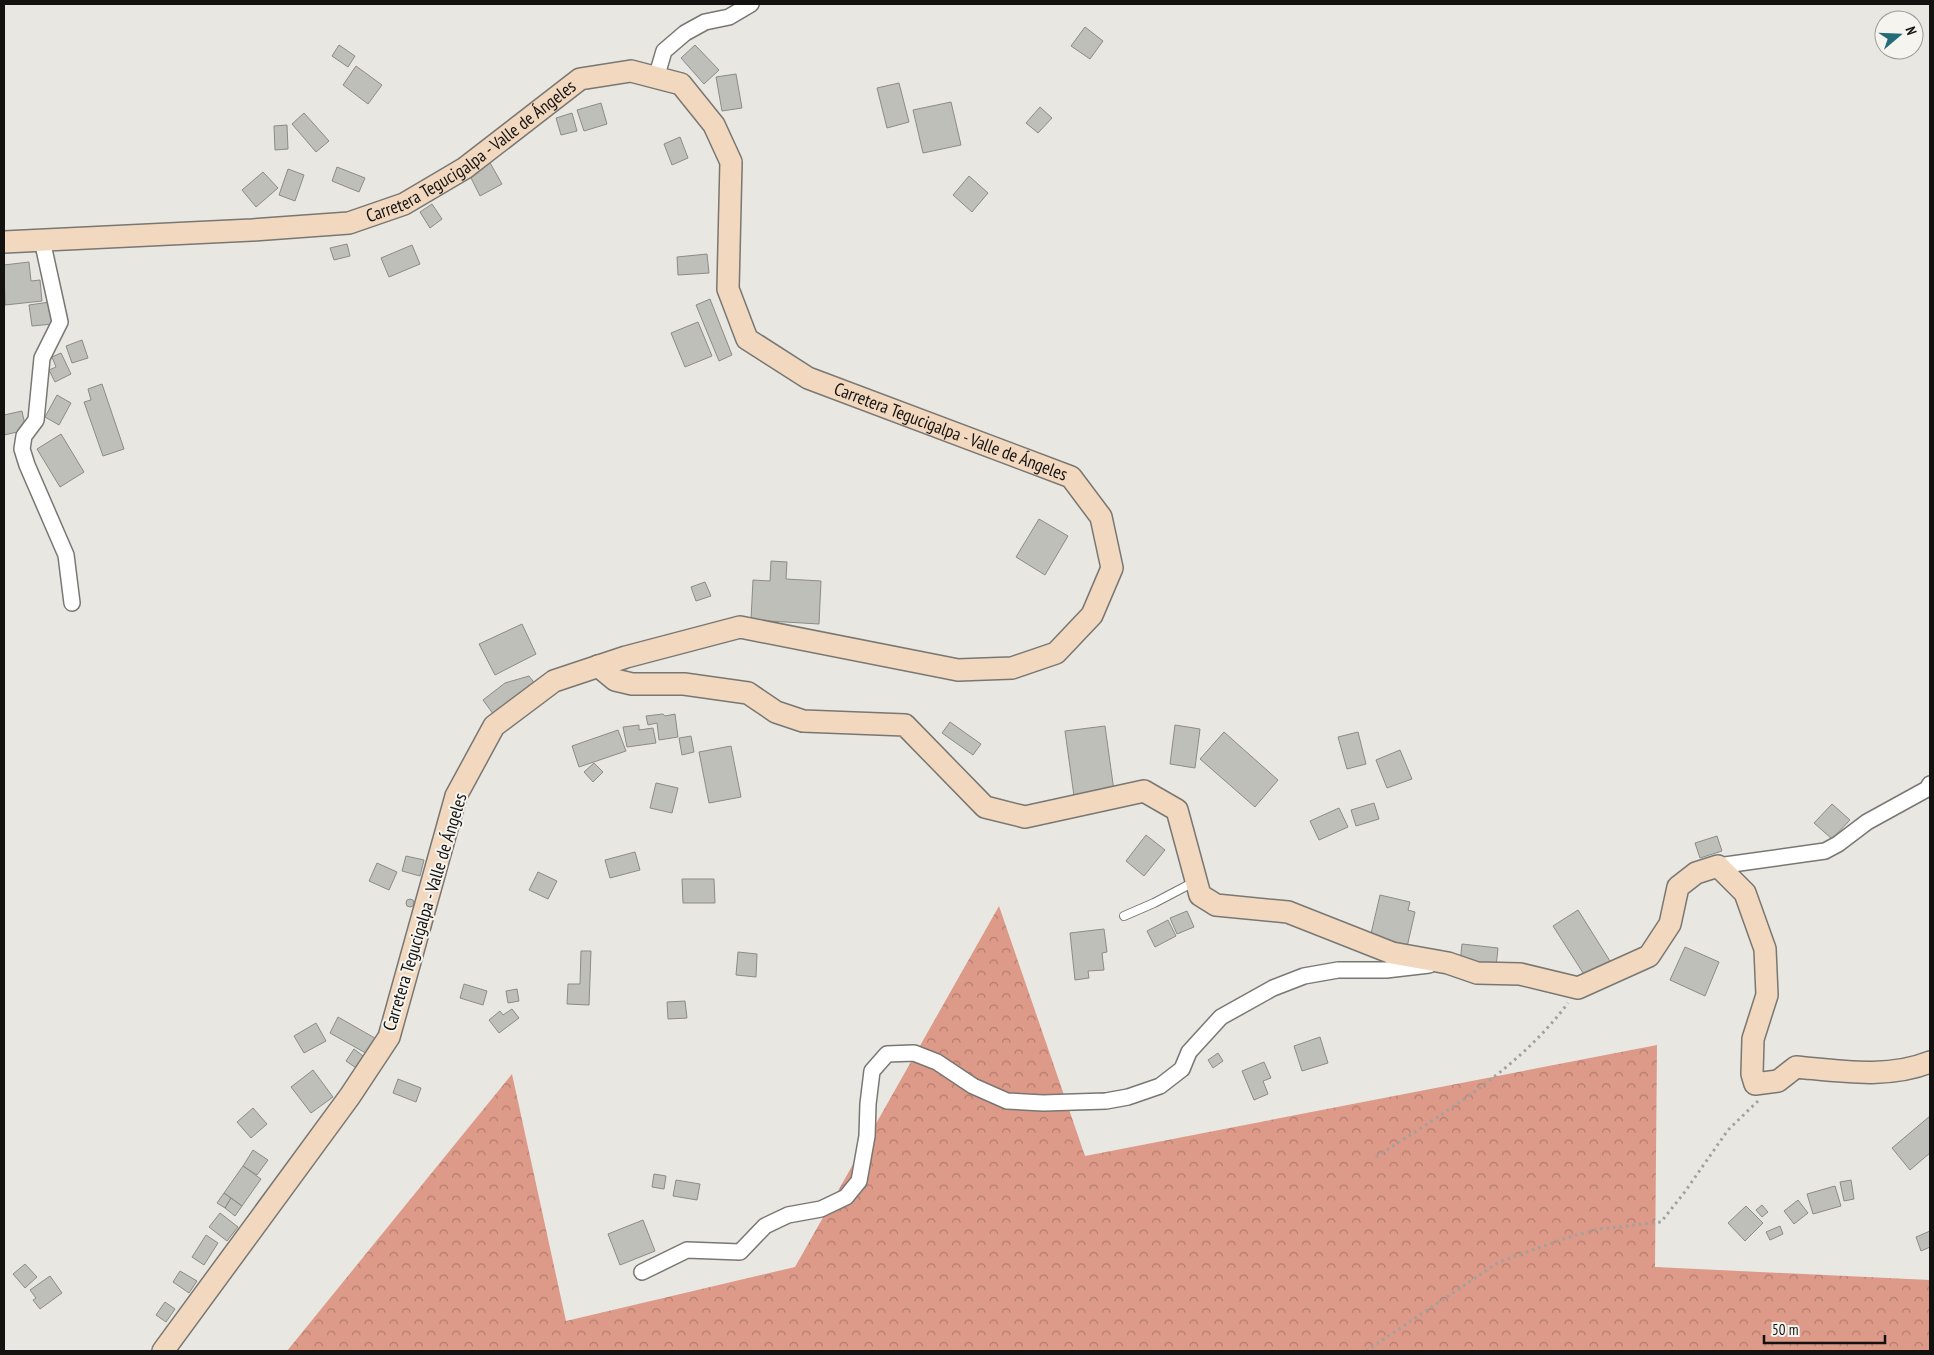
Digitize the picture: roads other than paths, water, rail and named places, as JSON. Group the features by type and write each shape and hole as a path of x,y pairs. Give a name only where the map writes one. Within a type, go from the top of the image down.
{"main road":[{"name":"Carretera Tegucigalpa - Valle de Ángeles","path":"4,242 252,230 349,223 404,204 465,168 580,79 631,71 681,84 714,125 731,162 728,289 747,339 808,378 1071,477 1101,517 1112,568 1092,615 1056,653 1012,668 958,670 740,627 626,657 554,681 494,726 456,796 388,1037 350,1096 163,1351"},
{"path":"598,666 614,680 632,684 684,684 748,693 776,712 803,721 905,725 985,807 1025,817 1144,791 1177,810 1200,895 1216,905 1288,912 1392,953 1448,963 1477,973 1520,974 1578,988 1649,956 1670,924 1678,886 1696,873 1718,866 1745,893 1766,949 1767,995 1753,1038 1752,1074 1755,1084 1778,1081 1796,1067 1848,1072 1884,1072 1930,1062"}],"street":[{"path":"656,78 664,51 686,33 704,22 729,17 751,4"},
{"path":"42,240 60,322 42,358 36,420 24,436 22,449 27,465 66,555 72,603"},
{"path":"1718,866 1824,851 1867,822 1927,789 1930,784"},
{"path":"642,1272 688,1250 740,1252 765,1226 788,1216 821,1208 846,1197 859,1181 867,1136 872,1071 887,1054 914,1053 938,1062 973,1086 1007,1102 1106,1101 1128,1097 1160,1086 1182,1069 1189,1052 1221,1017 1273,988 1304,976 1338,970 1386,970 1448,963"}],"lane":[{"path":"1124,916 1196,882"}]}
